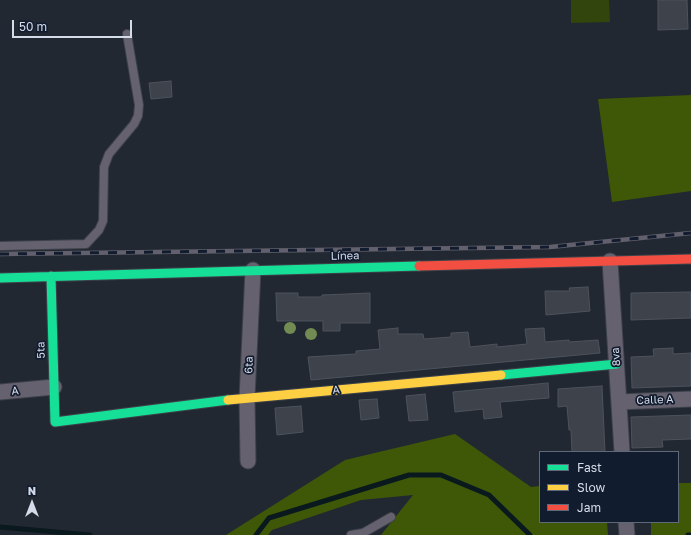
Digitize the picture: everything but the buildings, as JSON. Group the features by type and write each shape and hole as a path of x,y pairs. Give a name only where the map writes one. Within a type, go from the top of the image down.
{"street":[{"name":"Línea","path":"0,278 691,259"},
{"name":"8va","path":"610,261 622,451"},
{"name":"6ta","path":"248,461 247,398 253,270"},
{"name":"5ta","path":"51,276 55,422"},
{"name":"A","path":"55,422 247,398 616,364"},
{"name":"A","path":"0,392 54,387"},
{"name":"Calle A","path":"619,402 691,399"}],"lane":[{"path":"0,246 86,244 99,230 103,221 104,167 109,154 134,124 138,116 139,105 127,34"},
{"path":"351,535 363,533 391,517"}],"green space":[{"path":"571,0 609,0 610,22 571,23"},
{"path":"691,95 691,191 612,202 598,99"},
{"path":"455,434 531,487 539,486 539,523 607,523 608,535 381,535 413,495 361,500 272,530 268,535 226,535 345,460"},
{"path":"679,483 691,483 691,535 651,535 651,523 679,523"}],"waterway":[{"path":"256,535 269,518 409,475 441,475 489,495 530,535"},
{"path":"0,527 90,535"}],"railway":[{"path":"0,254 550,247 691,233"}],"traffic: fast":[{"path":"0,278 419,266"},
{"path":"51,276 55,422 228,400"},
{"path":"501,375 617,364"}],"traffic: slow":[{"path":"228,400 501,375"}],"traffic: jam":[{"path":"419,266 691,259"}]}
